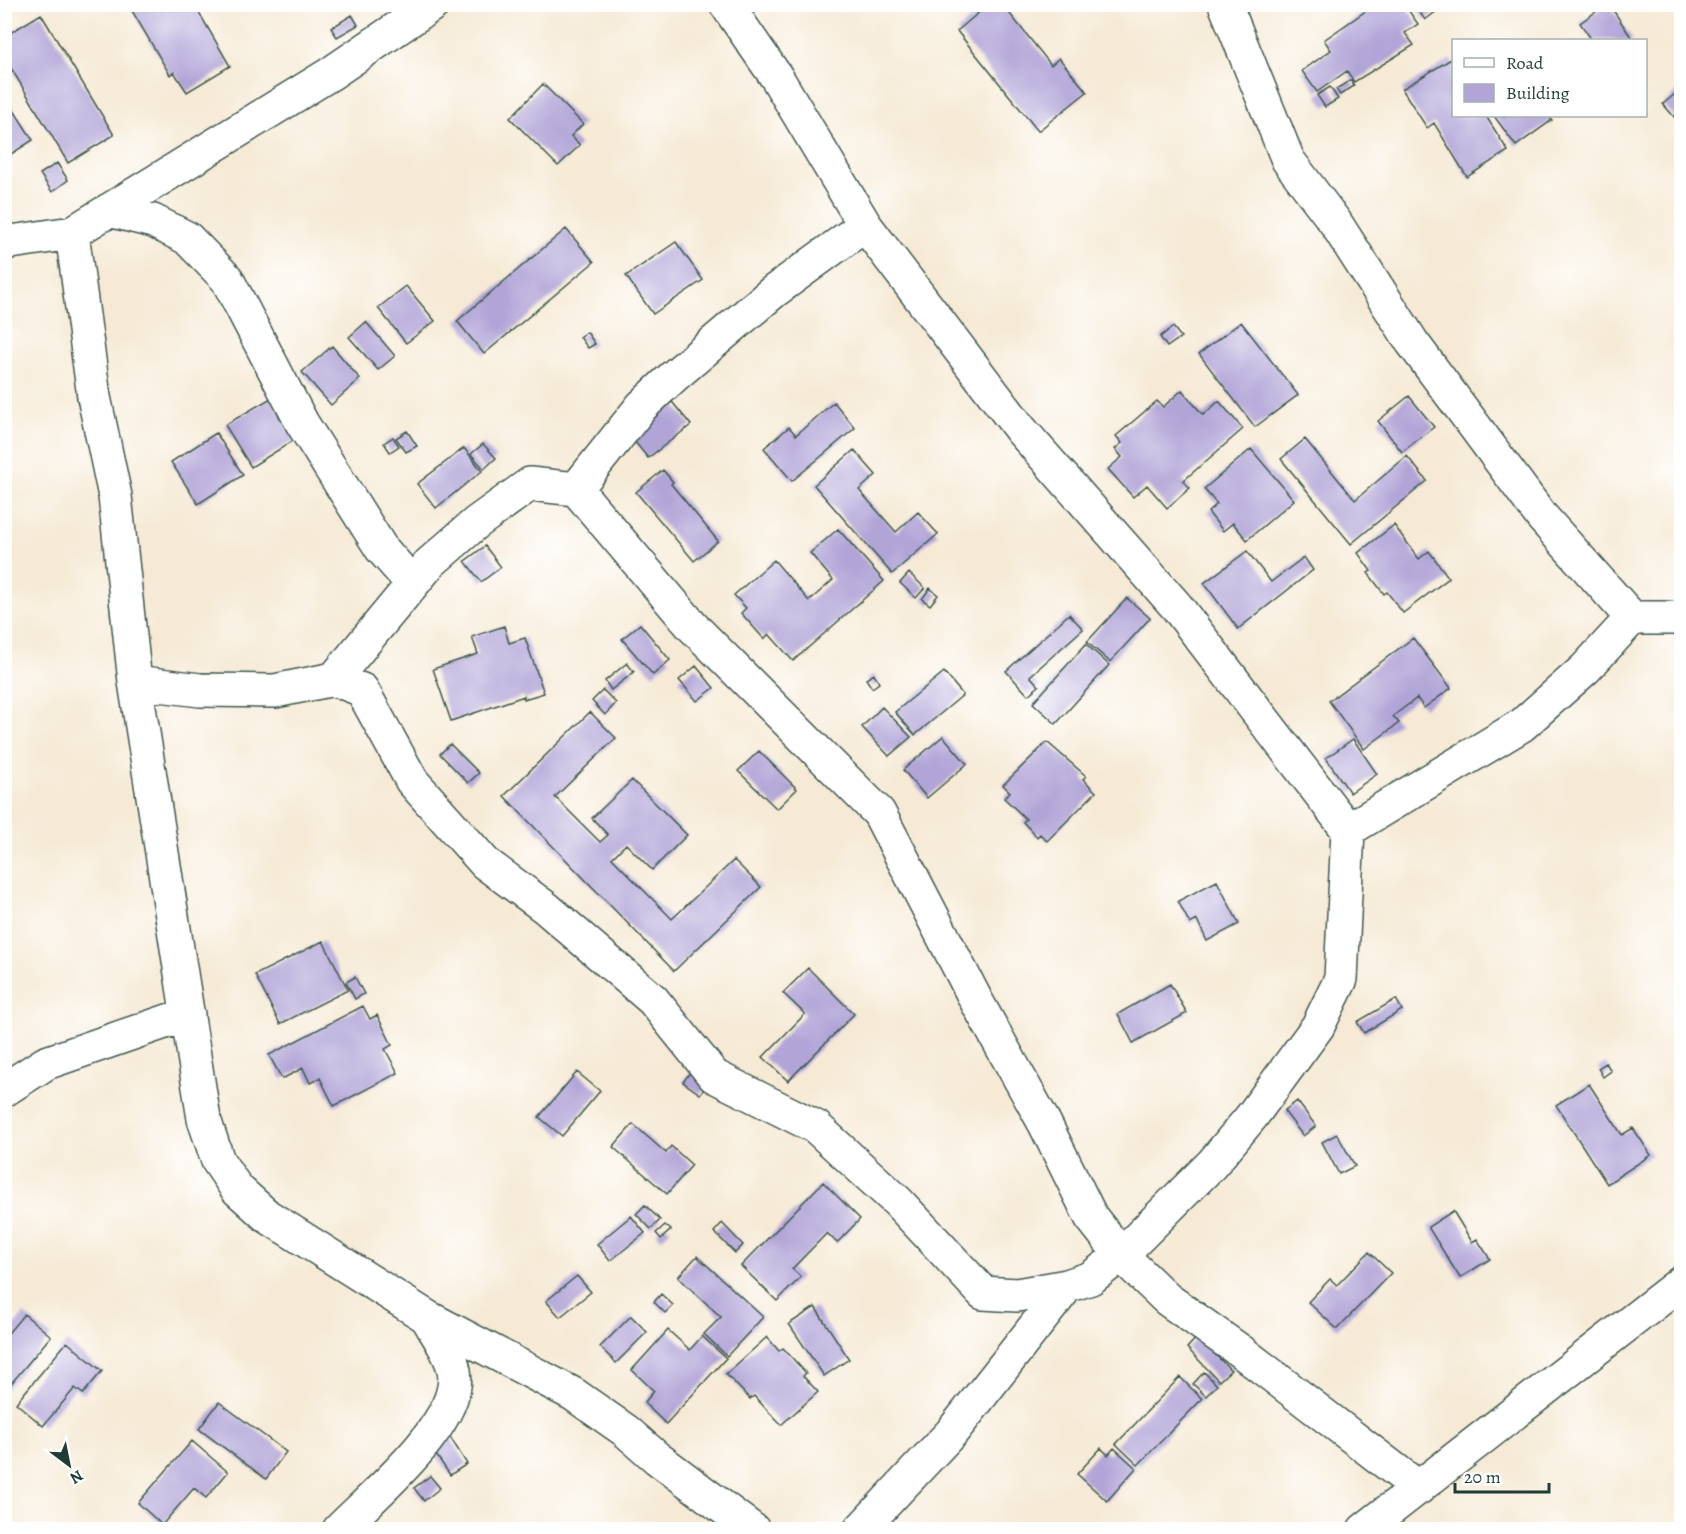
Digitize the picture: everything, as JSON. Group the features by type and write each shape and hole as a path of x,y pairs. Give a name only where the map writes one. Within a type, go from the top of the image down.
{"street":[{"path":"4,243 72,233 330,74 433,4"},
{"path":"135,682 200,690 275,691 334,680 362,690 412,782 485,863 546,908 653,1000 714,1076 816,1127 898,1202 983,1293 1017,1295 1067,1286 1091,1278 1120,1255 1212,1164 1291,1066 1318,1026 1341,979 1348,830 1177,607 1021,430 865,225 777,78 726,4"},
{"path":"1225,4 1288,160 1335,222 1412,342 1535,508 1632,618"},
{"path":"109,210 153,221 187,238 226,279 302,423 381,548 412,584"},
{"path":"576,489 642,406 673,377 773,292 865,225"},
{"path":"72,233 94,397 115,496 135,682 204,1119 218,1161 237,1189 267,1216 427,1317 573,1394 626,1431 657,1458 753,1530"},
{"path":"334,680 430,562 476,523 530,484 576,489 692,626 879,813 977,1002 1045,1124 1091,1217 1120,1255 1167,1299 1244,1353 1419,1488"},
{"path":"1348,830 1522,725 1585,669 1632,618 1682,618"},
{"path":"4,1089 46,1063 188,1014"},
{"path":"1364,1530 1680,1282"},
{"path":"860,1530 952,1432 1067,1286"},
{"path":"339,1530 431,1436 451,1404 454,1367 427,1317"}],"building":[{"path":"128,4 194,4 230,66 187,92 174,72 170,75"},
{"path":"989,4 1002,4 1051,65 1059,58 1087,92 1038,131 957,31"},
{"path":"1364,4 1404,4 1418,24 1405,33 1414,45 1354,82 1347,71 1317,92 1302,71 1331,50 1324,40 1367,10"},
{"path":"1414,4 1446,4 1425,20"},
{"path":"1609,4 1632,39 1591,39 1580,23"},
{"path":"41,14 114,135 68,163 5,58 5,36"},
{"path":"352,15 358,25 337,37 331,28"},
{"path":"1451,59 1452,117 1487,117 1508,151 1467,177 1434,123 1427,128 1402,89"},
{"path":"1351,80 1354,86 1340,95 1336,89"},
{"path":"543,84 583,124 571,136 580,145 558,166 510,118"},
{"path":"1330,87 1338,99 1325,107 1317,95"},
{"path":"1682,88 1682,126 1663,104"},
{"path":"4,95 33,140 8,156 4,150"},
{"path":"1495,117 1550,117 1552,120 1516,146"},
{"path":"57,163 68,180 52,192 40,174"},
{"path":"566,229 594,262 484,354 457,321"},
{"path":"676,242 703,280 653,314 626,276"},
{"path":"406,286 435,321 406,343 378,308"},
{"path":"366,322 395,356 378,370 349,337"},
{"path":"1241,322 1298,395 1255,427 1199,354"},
{"path":"1173,327 1181,337 1167,347 1160,337"},
{"path":"587,332 595,344 588,348 580,337"},
{"path":"332,346 360,379 331,405 302,372"},
{"path":"1182,390 1203,415 1219,401 1243,429 1183,481 1190,488 1167,508 1147,485 1133,497 1108,469 1122,457 1115,449 1122,443 1116,436 1157,401 1163,407"},
{"path":"1409,396 1434,427 1402,452 1378,421"},
{"path":"668,397 691,425 648,458 626,431"},
{"path":"271,398 296,439 251,467 225,425"},
{"path":"834,402 855,428 792,481 764,448 789,427 796,435"},
{"path":"407,431 417,446 406,452 396,438"},
{"path":"216,433 243,475 198,504 171,462"},
{"path":"393,437 399,446 390,452 384,443"},
{"path":"1305,439 1355,500 1407,456 1427,481 1351,544 1281,459"},
{"path":"483,444 496,458 484,469 471,454"},
{"path":"464,448 482,471 436,508 417,484"},
{"path":"1251,449 1294,500 1247,540 1233,523 1223,531 1208,512 1217,504 1204,489"},
{"path":"854,450 876,475 859,490 896,532 918,512 938,534 892,574 814,485"},
{"path":"663,470 673,482 671,484 718,541 694,561 636,492"},
{"path":"1394,525 1419,559 1429,551 1449,578 1403,613 1368,573 1371,571 1358,553"},
{"path":"838,529 884,581 793,661 769,634 764,639 741,613 746,608 734,595 774,560 809,601 833,580 810,553"},
{"path":"485,546 501,567 481,582 465,561"},
{"path":"1247,551 1271,582 1304,557 1313,570 1238,629 1204,583"},
{"path":"909,573 925,588 916,598 900,583"},
{"path":"930,588 938,595 930,605 922,599"},
{"path":"1127,598 1150,618 1110,662 1087,642"},
{"path":"1069,614 1083,629 1030,676 1039,686 1028,695 1006,671"},
{"path":"640,624 670,660 653,675 622,639"},
{"path":"504,626 509,643 525,638 544,693 524,699 524,696 451,721 433,669 478,654 472,637"},
{"path":"1413,638 1451,688 1424,708 1417,698 1393,716 1399,723 1364,749 1329,701"},
{"path":"1086,644 1109,665 1056,724 1033,703"},
{"path":"627,663 634,672 611,690 605,681"},
{"path":"696,666 714,688 697,701 679,680"},
{"path":"944,672 963,695 915,735 895,712"},
{"path":"874,674 879,683 872,688 866,679"},
{"path":"603,690 616,703 605,715 592,701"},
{"path":"882,707 911,737 889,756 862,727"},
{"path":"590,712 616,738 555,797 600,842 608,835 592,818 632,780 687,835 652,870 626,844 612,858 672,919 734,860 761,887 674,971 504,796"},
{"path":"943,736 967,764 927,798 903,770"},
{"path":"1353,739 1377,774 1350,793 1326,758"},
{"path":"1047,742 1086,776 1083,779 1096,792 1047,841 1040,834 1037,837 1023,822 1026,819 1004,798 1010,792 1003,785"},
{"path":"450,744 479,773 468,783 440,754"},
{"path":"759,751 797,789 777,809 738,771"},
{"path":"1217,881 1239,924 1207,941 1197,920 1190,924 1178,901"},
{"path":"323,941 348,990 280,1024 255,975"},
{"path":"808,968 854,1014 788,1081 763,1057 805,1014 783,993"},
{"path":"355,977 364,994 355,999 346,982"},
{"path":"1170,984 1187,1013 1133,1043 1118,1014"},
{"path":"1396,999 1402,1010 1364,1033 1357,1022"},
{"path":"363,1006 370,1019 377,1015 392,1045 385,1049 398,1073 334,1106 320,1078 310,1083 303,1068 282,1079 269,1055"},
{"path":"1606,1063 1611,1071 1603,1077 1598,1068"},
{"path":"693,1068 710,1081 700,1094 683,1082"},
{"path":"577,1072 600,1091 562,1136 539,1117"},
{"path":"1589,1084 1622,1135 1633,1128 1651,1155 1607,1184 1556,1105"},
{"path":"1297,1101 1316,1126 1303,1136 1284,1111"},
{"path":"633,1124 666,1153 671,1146 692,1165 667,1194 613,1147"},
{"path":"1337,1134 1355,1166 1339,1174 1322,1142"},
{"path":"823,1182 860,1219 837,1243 827,1233 792,1269 801,1277 777,1301 741,1266"},
{"path":"645,1205 660,1220 651,1229 636,1214"},
{"path":"1453,1211 1472,1242 1477,1239 1490,1259 1460,1278 1428,1227"},
{"path":"631,1216 645,1233 610,1261 597,1244"},
{"path":"722,1223 743,1245 735,1253 714,1232"},
{"path":"665,1225 671,1230 661,1239 656,1233"},
{"path":"1369,1252 1391,1273 1337,1329 1308,1302 1330,1279 1337,1285"},
{"path":"697,1256 763,1317 727,1356 704,1334 721,1317 678,1277"},
{"path":"577,1276 591,1292 560,1317 546,1301"},
{"path":"661,1294 673,1305 665,1313 654,1302"},
{"path":"815,1307 849,1359 824,1376 789,1324"},
{"path":"24,1314 51,1336 4,1392 4,1338"},
{"path":"631,1316 647,1332 616,1363 600,1347"},
{"path":"668,1330 690,1350 702,1336 726,1358 666,1424 644,1403 654,1391 632,1370"},
{"path":"767,1337 779,1351 783,1348 806,1373 803,1376 818,1392 781,1425 754,1396 750,1399 726,1374"},
{"path":"1197,1337 1231,1370 1219,1381 1187,1348"},
{"path":"67,1342 102,1371 83,1394 75,1388 43,1426 16,1403"},
{"path":"1204,1372 1217,1385 1206,1396 1193,1384"},
{"path":"1180,1377 1202,1399 1138,1465 1116,1444"},
{"path":"219,1402 286,1452 266,1479 199,1429"},
{"path":"450,1437 467,1464 450,1475 432,1449"},
{"path":"192,1441 228,1472 206,1498 194,1488 162,1525 138,1503"},
{"path":"1101,1448 1108,1455 1114,1448 1136,1468 1107,1501 1077,1474"},
{"path":"430,1476 440,1488 424,1501 414,1488"}]}
